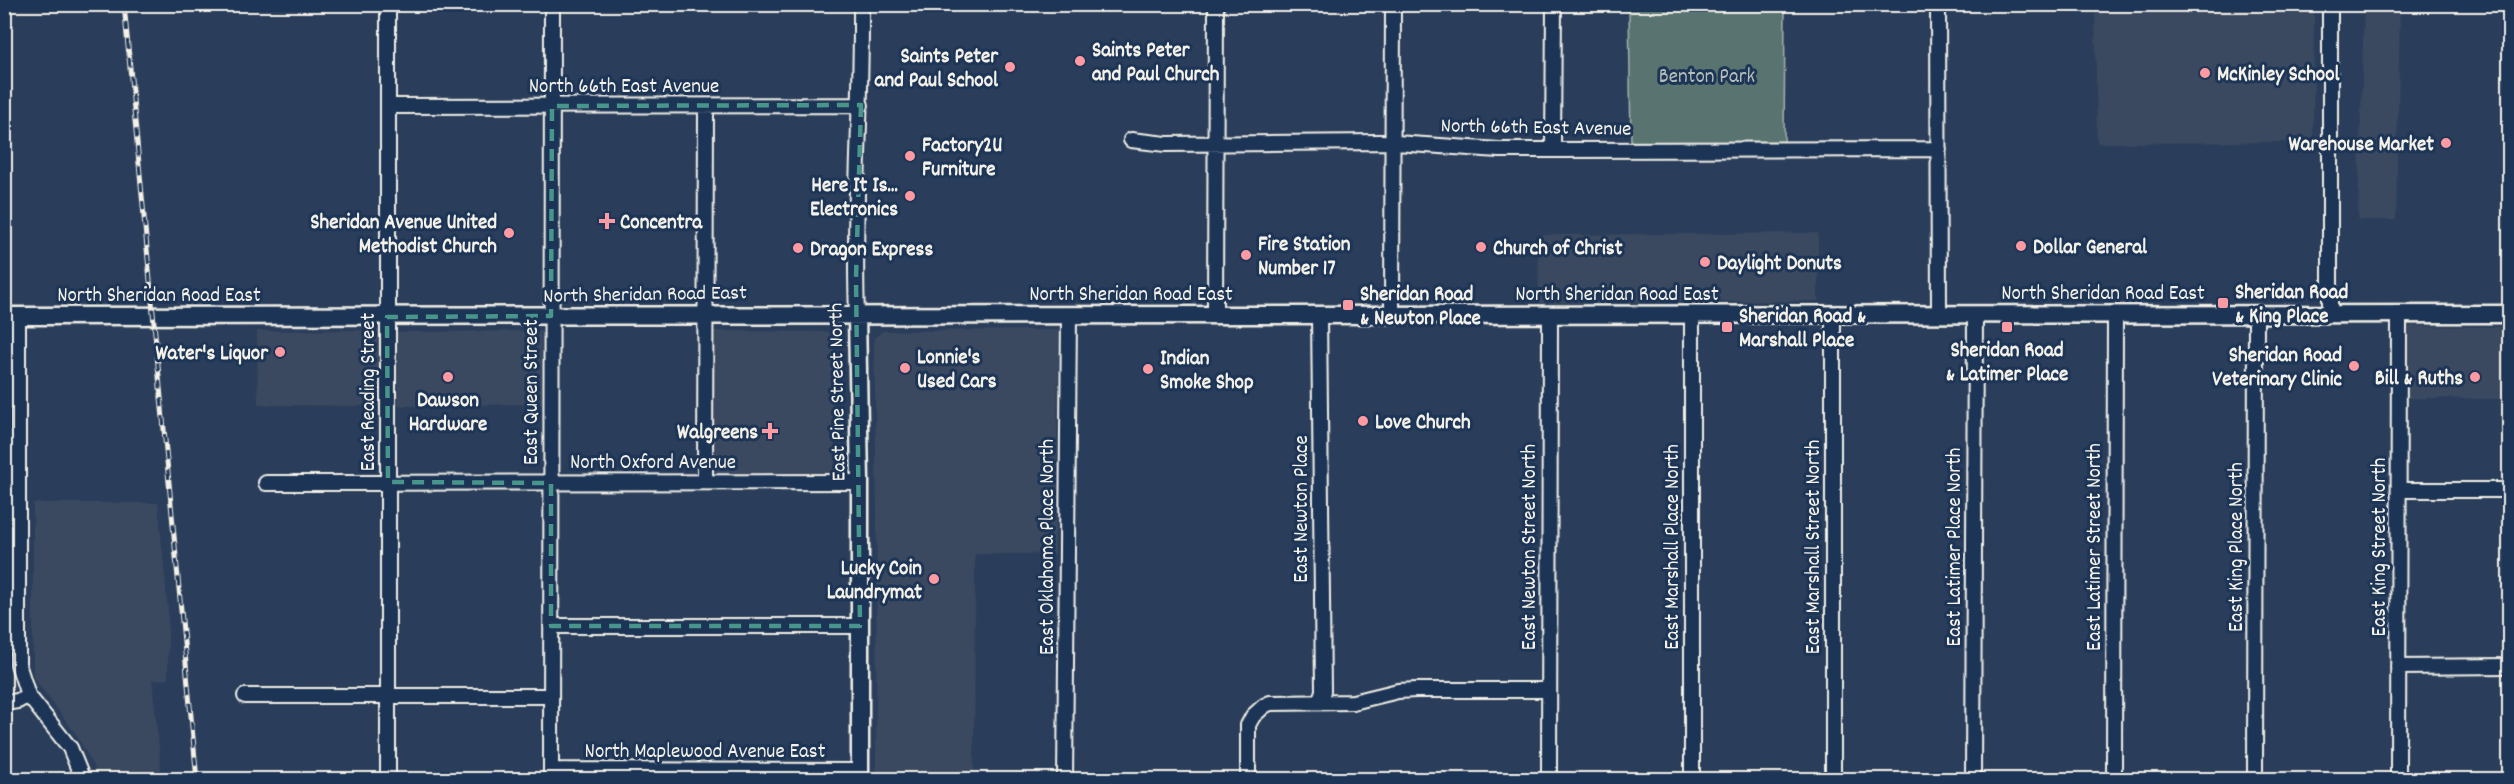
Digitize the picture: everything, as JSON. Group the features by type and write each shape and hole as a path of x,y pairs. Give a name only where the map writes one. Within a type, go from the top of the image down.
{"main road":[{"name":"North Sheridan Road East","path":"11,316 2510,314"},
{"name":"East Pine Street North","path":"857,315 860,482 860,775"}],"street":[{"name":"East Reading Street","path":"388,4 388,780"},
{"name":"East Queen Street","path":"551,775 552,4"},
{"name":"East Pine Street North","path":"857,315 856,208 861,105 861,4"},
{"path":"1215,315 1216,4"},
{"path":"1392,315 1393,4"},
{"path":"1553,150 1554,4"},
{"path":"1938,4 1939,315"},
{"path":"2330,4 2330,315"},
{"name":"North 66th East Avenue","path":"388,106 861,105"},
{"path":"705,482 706,106"},
{"name":"North 66th East Avenue","path":"1131,140 1166,144 1393,144 1499,150 1939,149"},
{"name":"East Newton Place","path":"1319,315 1323,691 1319,702"},
{"name":"East Newton Street North","path":"1549,780 1550,315"},
{"name":"East Marshall Place North","path":"1692,315 1692,780"},
{"name":"East Marshall Street North","path":"1833,315 1833,780"},
{"name":"East Latimer Place North","path":"1973,780 1975,315"},
{"name":"East Latimer Street North","path":"2114,780 2115,315"},
{"name":"East King Place North","path":"2255,780 2256,315"},
{"name":"East King Street North","path":"2398,780 2399,315"},
{"path":"11,316 11,567 18,664 28,694 70,748 83,780"},
{"name":"East Oklahoma Place North","path":"1065,780 1069,316"},
{"name":"North Oxford Avenue","path":"266,483 860,482"},
{"path":"2398,490 2510,490"},
{"path":"551,626 860,626"},
{"path":"2398,666 2510,666"},
{"path":"1248,780 1248,725 1258,710 1270,703 1353,702 1398,691 1416,690 1548,690"},
{"path":"4,703 18,701 28,694"},
{"path":"245,696 551,696"},
{"name":"North Maplewood Avenue East","path":"551,775 860,775"}],"highlighted area":[{"path":"861,105 856,278 860,626 551,626 551,483 388,482 387,317 551,316 552,106"}],"shaded area":[{"name":"McKinley School","path":"2095,5 2314,5 2313,142 2097,143"},
{"path":"2364,5 2400,5 2396,220 2358,220"},
{"path":"1818,233 1818,301 1539,303 1538,235"},
{"path":"2407,326 2509,327 2509,399 2406,398"},
{"path":"380,330 381,406 258,405 257,331"},
{"path":"1059,330 1055,554 975,554 974,779 876,779 877,511 874,338 882,331"},
{"path":"541,331 542,404 398,406 397,332"},
{"path":"711,331 834,332 835,476 720,476 712,471"},
{"path":"33,503 158,503 168,611 168,679 152,680 162,779 100,779 76,734 33,677"}],"green space":[{"name":"Benton Park","path":"1629,5 1785,5 1784,146 1631,145"}],"railway":[{"path":"124,4 197,780"}],"place":[{"name":"Saints Peter and Paul Church","path":"1080,61"},
{"name":"Saints Peter and Paul School","path":"1010,67"},
{"name":"McKinley School","path":"2205,73"},
{"name":"Warehouse Market","path":"2446,143"},
{"name":"Factory2U Furniture","path":"910,156"},
{"name":"Here It Is... Electronics","path":"910,196"},
{"name":"Concentra","path":"607,221"},
{"name":"Sheridan Avenue United Methodist Church","path":"509,233"},
{"name":"Dollar General","path":"2021,246"},
{"name":"Church of Christ","path":"1481,247"},
{"name":"Dragon Express","path":"798,248"},
{"name":"Fire Station Number 17","path":"1246,255"},
{"name":"Daylight Donuts","path":"1705,262"},
{"name":"Sheridan Road & King Place","path":"2223,303"},
{"name":"Sheridan Road & Newton Place","path":"1348,305"},
{"name":"Sheridan Road & Marshall Place","path":"1727,327"},
{"name":"Sheridan Road & Latimer Place","path":"2007,327"},
{"name":"Water's Liquor","path":"280,352"},
{"name":"Sheridan Road Veterinary Clinic","path":"2354,366"},
{"name":"Lonnie's Used Cars","path":"905,368"},
{"name":"Indian Smoke Shop","path":"1148,369"},
{"name":"Dawson Hardware","path":"448,377"},
{"name":"Bill & Ruths","path":"2475,377"},
{"name":"Love Church","path":"1363,421"},
{"name":"Walgreens","path":"770,431"},
{"name":"Lucky Coin Laundrymat","path":"934,579"}]}
